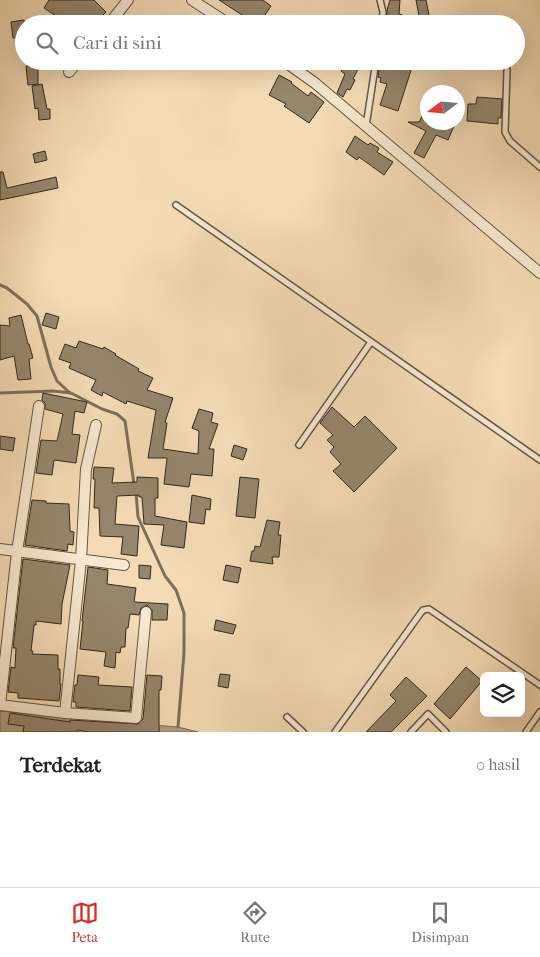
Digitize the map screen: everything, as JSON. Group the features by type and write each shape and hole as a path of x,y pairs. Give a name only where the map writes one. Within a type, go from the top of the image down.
{"street":[{"path":"116,15 128,0"},
{"path":"192,0 214,15"},
{"path":"297,70 315,83 540,273"},
{"path":"39,406 17,552 0,705 65,713 136,718 146,612"},
{"path":"65,713 81,560 86,469 96,425"},
{"path":"0,549 124,565"}],"lane":[{"path":"380,0 383,15"},
{"path":"366,126 375,70"},
{"path":"507,70 505,132 510,141 540,167"},
{"path":"176,206 540,460"},
{"path":"299,445 371,342"},
{"path":"336,732 423,610 428,609 540,685"},
{"path":"526,732 540,712"},
{"path":"411,732 428,714 446,732"},
{"path":"287,717 303,732"}],"shaded area":[{"path":"0,711 178,727 198,732 0,732"}],"building":[{"path":"49,0 94,0 106,12 103,15 54,15 44,8"},
{"path":"219,0 263,0 271,6 265,15 242,15"},
{"path":"390,0 400,0 399,14 402,15 387,15"},
{"path":"416,0 426,0 429,15 419,15"},
{"path":"15,21 15,38 13,38 11,22"},
{"path":"26,70 38,70 38,84 28,85"},
{"path":"358,70 350,90 347,89 343,97 337,93 345,74 341,71"},
{"path":"379,70 411,70 398,111 380,105 387,84 380,82 381,78 378,77"},
{"path":"279,75 292,82 308,96 311,92 324,102 309,123 284,106 286,104 269,95"},
{"path":"42,84 47,109 50,109 50,119 39,120 38,108 35,109 32,86"},
{"path":"477,97 502,99 501,118 498,118 498,124 467,121 468,104 476,104"},
{"path":"420,120 420,128 408,122 419,122"},
{"path":"424,130 452,130 448,140 436,135 424,158 414,153 426,131"},
{"path":"355,136 368,145 370,143 379,148 377,152 393,162 384,175 359,157 357,160 346,152"},
{"path":"45,151 47,160 35,163 33,154"},
{"path":"0,172 3,172 7,188 56,177 58,188 0,200"},
{"path":"46,313 59,317 56,329 42,325"},
{"path":"21,315 33,358 29,359 31,379 18,380 14,356 0,360 0,325 10,326 9,318"},
{"path":"79,341 103,349 104,347 116,354 139,369 138,371 153,378 147,390 173,398 165,422 167,423 163,449 198,454 199,431 192,428 199,409 213,413 211,422 218,424 209,449 214,449 212,476 191,474 189,487 164,484 167,458 148,458 156,410 127,401 126,404 103,392 102,396 91,390 96,380 69,368 71,363 59,359 65,344 76,348"},
{"path":"43,393 87,402 84,413 75,411 72,434 80,435 76,463 54,460 52,475 36,473 41,440 57,441 63,414 45,409 45,403 42,400"},
{"path":"332,407 354,427 365,416 397,448 354,492 333,471 341,464 330,452 334,447 327,440 333,435 320,423"},
{"path":"0,436 15,438 13,451 0,449"},
{"path":"234,445 247,449 243,460 231,456"},
{"path":"94,467 114,468 112,483 137,482 137,477 158,478 158,498 155,498 155,516 187,522 184,548 161,545 164,525 144,524 142,497 139,497 139,495 117,496 115,524 139,526 137,556 121,554 123,537 100,536 99,508 94,508"},
{"path":"240,477 259,479 255,518 236,516"},
{"path":"192,495 211,499 210,510 206,509 204,524 189,522"},
{"path":"32,500 69,504 70,531 74,532 73,545 68,544 67,551 25,545"},
{"path":"267,520 280,522 278,535 281,535 279,557 272,557 273,564 250,561 255,546 260,547"},
{"path":"23,559 70,565 62,604 61,624 36,621 31,651 33,651 32,654 58,655 61,684 59,701 18,698 18,693 8,692 11,667 15,668 16,648 13,648"},
{"path":"139,565 151,566 150,579 139,578"},
{"path":"226,565 241,568 238,583 223,580"},
{"path":"88,567 108,570 107,584 136,588 134,602 168,604 167,620 152,620 152,610 147,605 141,608 139,615 130,614 128,628 126,628 125,647 121,647 120,653 116,652 115,668 104,666 106,652 80,649"},
{"path":"216,620 236,625 233,634 214,630"},
{"path":"466,667 480,679 480,683 450,719 434,704"},
{"path":"220,674 230,675 228,688 218,686"},
{"path":"78,675 99,677 98,685 132,687 130,711 76,707 76,702 73,702"},
{"path":"147,675 162,676 161,690 159,690 159,732 88,732 78,730 77,732 23,732 24,726 8,724 10,713 70,722 70,720 138,724 143,719"},
{"path":"406,677 427,696 391,732 366,732 396,701 390,695"}],"waterway":[{"path":"0,285 7,288 27,304 37,316 51,367 57,381 70,393"},
{"path":"0,393 53,391 71,393 102,409 117,414 125,421 134,484"},
{"path":"136,493 138,517 165,576 176,590 184,613 184,653 178,727"}]}
